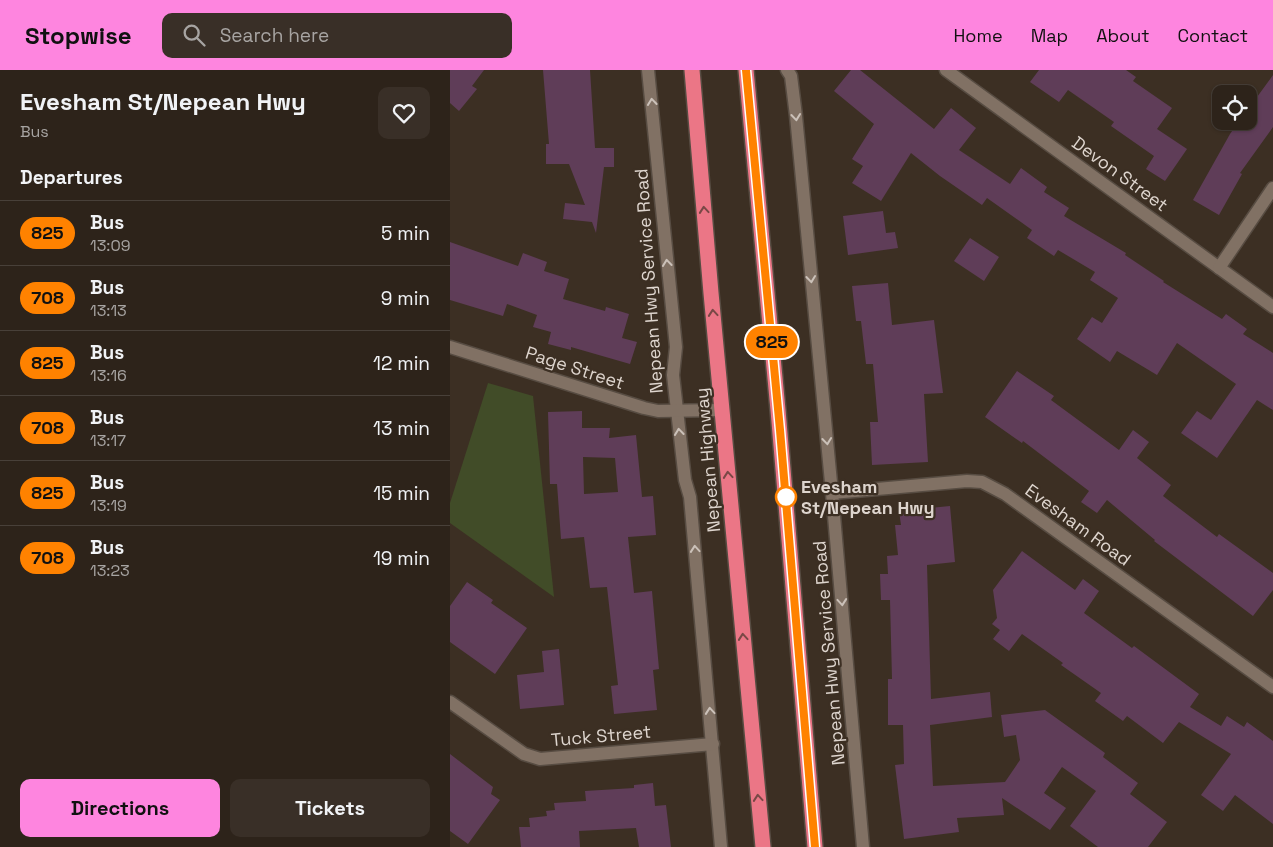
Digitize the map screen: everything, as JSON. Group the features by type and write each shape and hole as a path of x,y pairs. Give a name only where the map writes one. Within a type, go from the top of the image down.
{"highway":[{"name":"Nepean Highway","path":"692,70 763,847"},
{"path":"746,70 783,460 815,847"}],"street":[{"name":"Nepean Hwy Service Road","path":"648,70 676,347 673,375 685,480 690,497 721,847"},
{"name":"Nepean Hwy Service Road","path":"787,70 791,76 795,108 832,493 863,847"},
{"name":"Devon Street","path":"946,70 1273,307"},
{"path":"1219,268 1273,188"},
{"name":"Page Street","path":"450,346 644,408 658,411 722,410"},
{"name":"Evesham Road","path":"832,493 972,480 988,485 1005,494 1273,687"},
{"name":"Tuck Street","path":"450,702 524,754 540,759 713,744"}],"green space":[{"path":"488,383 533,396 554,597 450,523 450,503"}],"building":[{"path":"450,70 484,70 472,86 477,89 459,111 450,103"},
{"path":"543,70 590,70 595,148 614,148 614,167 604,167 596,233 592,222 563,219 565,203 585,205 569,164 546,164 546,144 549,144"},
{"path":"851,70 860,70 934,129 951,108 976,128 959,150 1010,184 1021,168 1047,187 1044,192 1069,208 1064,216 1126,253 1125,255 1163,282 1222,319 1226,314 1247,329 1243,334 1273,353 1273,410 1257,400 1217,458 1181,433 1197,411 1211,420 1236,384 1177,343 1157,375 1117,351 1110,362 1077,339 1092,317 1102,323 1118,298 1090,280 1095,272 1058,250 1054,256 1027,238 1032,230 987,198 982,205 911,153 881,201 852,183 863,166 852,159 874,124 834,91"},
{"path":"1039,70 1126,70 1136,77 1133,81 1172,108 1157,129 1187,149 1165,181 1146,169 1154,156 1111,126 1114,122 1068,90 1059,102 1030,82"},
{"path":"1273,75 1273,127 1240,173 1242,174 1219,215 1193,200 1233,130 1257,130 1257,97"},
{"path":"883,211 886,233 895,232 898,248 848,255 843,216"},
{"path":"970,238 999,257 984,281 954,261"},
{"path":"450,242 518,266 523,253 547,262 544,271 569,279 563,299 605,311 606,307 629,314 622,338 637,342 630,364 571,347 571,350 548,344 551,332 533,327 537,315 507,304 503,316 450,300"},
{"path":"888,283 892,325 934,320 943,393 924,394 928,462 872,465 870,422 878,422 873,364 866,364 861,321 856,321 852,286"},
{"path":"1017,371 1054,396 1051,400 1119,450 1133,430 1149,442 1137,458 1171,485 1163,496 1217,537 1219,534 1273,573 1273,590 1253,616 1154,541 1107,500 1097,513 1081,502 1089,491 1023,441 1022,443 985,417"},
{"path":"582,411 582,428 610,428 609,438 636,435 642,497 653,496 656,535 628,537 634,593 652,591 659,669 653,670 657,710 614,714 611,686 618,685 607,587 590,588 584,537 561,539 557,484 550,484 548,412","holes":["583,457 615,458 618,492 584,494"]},
{"path":"950,506 955,562 927,565 931,699 990,692 992,717 930,725 933,786 1005,782 1020,760 1016,735 1004,737 1001,715 1045,710 1105,753 1103,757 1138,783 1130,794 1167,822 1148,847 1098,847 1070,826 1096,791 1062,767 1044,793 1066,808 1050,830 1002,798 1004,815 957,818 959,832 904,839 895,765 904,764 903,725 888,725 888,679 892,679 890,600 881,600 880,574 888,574 887,556 898,555 895,525 901,525 899,511"},
{"path":"1022,551 1075,590 1083,579 1099,591 1084,613 1132,648 1134,646 1199,694 1190,707 1221,726 1227,716 1244,727 1247,722 1273,741 1273,824 1235,795 1223,811 1201,795 1231,754 1179,722 1163,743 1127,716 1123,721 1095,701 1101,693 1061,665 1063,663 1022,634 1009,651 993,639 1000,630 992,624 997,618 993,590"},
{"path":"467,582 493,600 491,603 527,628 495,674 450,642 450,606"},
{"path":"559,649 564,705 520,709 517,675 544,672 542,651"},
{"path":"450,754 493,787 491,794 500,800 468,844 450,831"},
{"path":"653,783 655,806 666,805 671,847 639,847 636,828 579,831 580,847 521,847 519,827 530,827 529,818 547,816 546,811 555,810 554,803 586,801 585,791 634,788 634,785"}],"bus line":[{"name":"825","path":"746,70 807,734 815,847"}],"place":[{"name":"Evesham St/Nepean Hwy","path":"786,497"}]}
